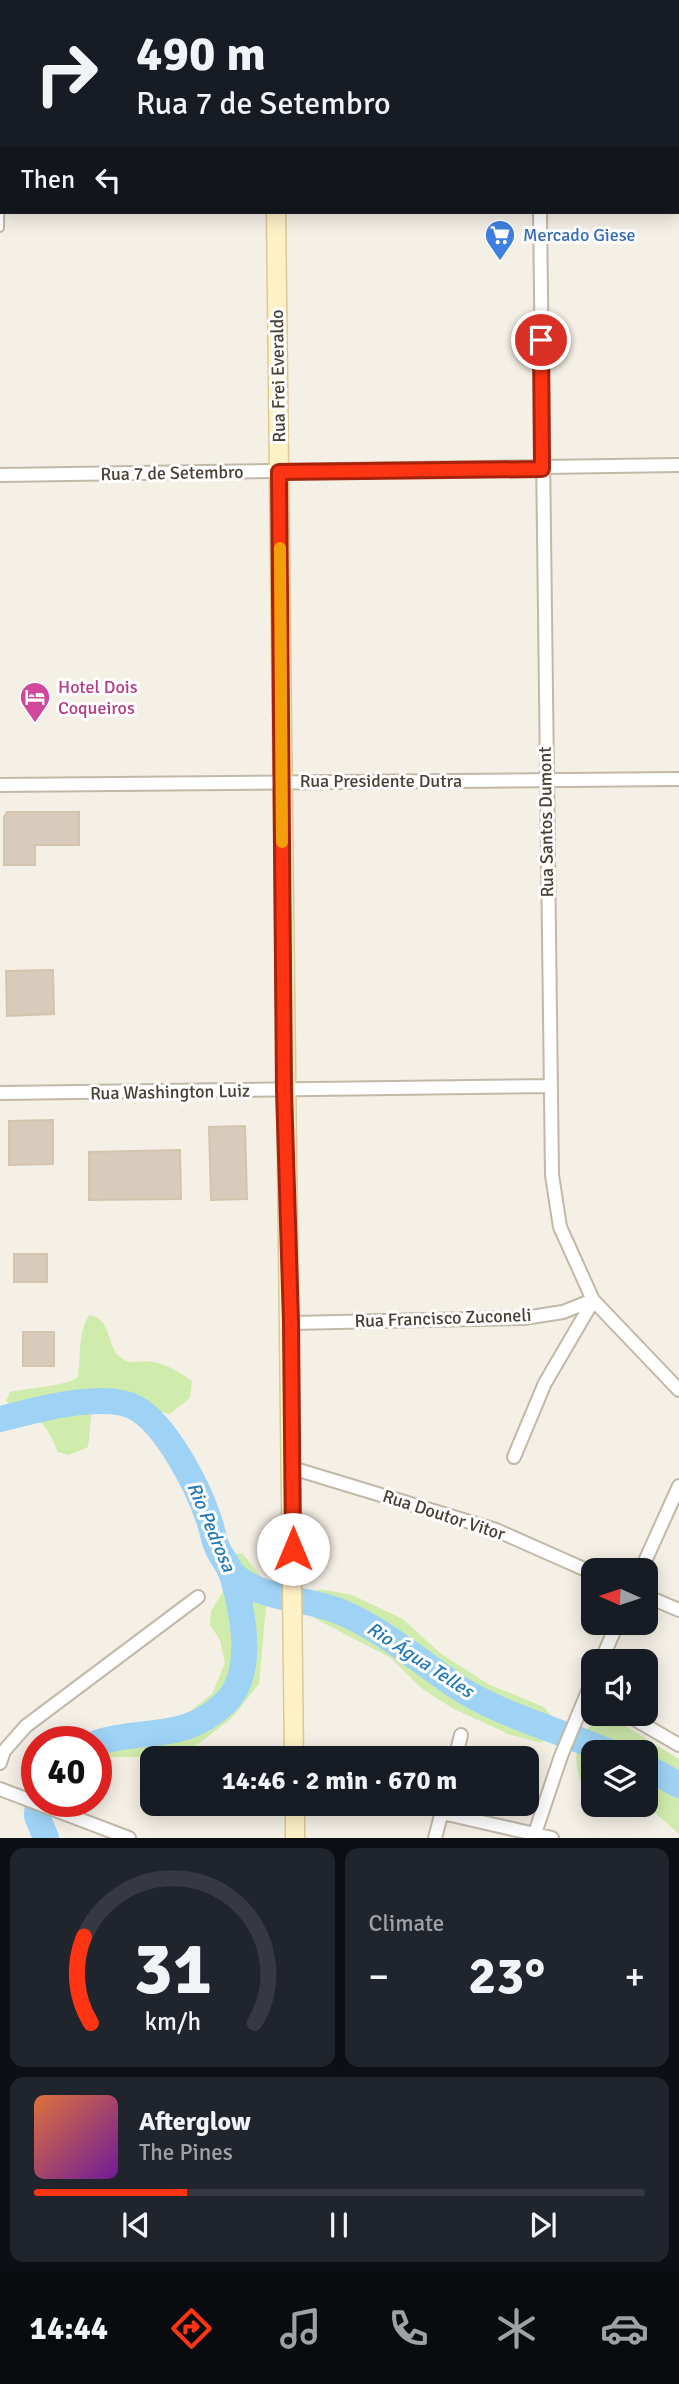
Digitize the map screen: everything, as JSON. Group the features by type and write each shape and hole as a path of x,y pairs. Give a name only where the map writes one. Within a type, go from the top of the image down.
{"street":[{"name":"Rua Frei Everaldo","path":"276,214 284,1090 291,1322 294,1746"},
{"name":"Rua Santos Dumont","path":"540,214 552,1175 560,1227 593,1300 679,1390"},
{"name":"Rua 7 de Setembro","path":"0,475 679,465"},
{"name":"Rua Presidente Dutra","path":"0,785 679,779"},
{"name":"Rua Washington Luiz","path":"0,1093 550,1086"},
{"name":"Rua Francisco Zuconeli","path":"291,1322 524,1318 563,1312 593,1300"},
{"path":"514,1457 545,1383 593,1300"},
{"name":"Rua Doutor Vitor","path":"292,1468 496,1530 581,1568"},
{"path":"646,1558 679,1486"},
{"path":"0,1763 4,1751 26,1726 198,1597"},
{"path":"658,1601 679,1610"},
{"path":"535,1833 561,1756 581,1710"},
{"path":"646,1726 679,1745"},
{"path":"458,1746 461,1735"},
{"path":"0,1789 129,1838"},
{"path":"295,1816 295,1838"},
{"path":"435,1838 441,1816"},
{"path":"472,1816 552,1838"}],"green space":[{"path":"89,1315 102,1322 112,1346 124,1360 163,1365 192,1381 190,1398 170,1414 159,1411 135,1395 117,1393 98,1396 92,1414 88,1447 69,1455 58,1452 42,1423 6,1401 10,1392 56,1385 78,1377 81,1336"},
{"path":"242,1553 263,1579 266,1607 259,1684 232,1718 196,1746 140,1746 140,1757 112,1757 112,1730 131,1725 175,1723 212,1694 225,1663 220,1640 210,1625 211,1611 227,1585 233,1555"},
{"path":"320,1589 352,1595 403,1619 440,1653 488,1684 544,1707 554,1719 550,1736 541,1743 508,1734 452,1708 421,1688 391,1658 314,1618 308,1606 310,1595"},
{"path":"590,1726 625,1726 648,1740 581,1740 581,1780 576,1753 578,1745 585,1731"},
{"path":"658,1746 679,1759 679,1834 658,1816"}],"building":[{"path":"7,812 79,812 79,845 35,845 35,865 4,865 4,817"},
{"path":"53,970 54,1014 7,1016 6,971"},
{"path":"53,1120 53,1164 9,1165 9,1121"},
{"path":"245,1126 247,1199 211,1200 209,1127"},
{"path":"180,1150 181,1199 89,1200 89,1152"},
{"path":"14,1254 47,1254 47,1282 14,1282"},
{"path":"23,1332 54,1332 54,1366 23,1366"}],"waterway":[{"name":"Rio Pedrosa","path":"0,1419 88,1401 122,1403 136,1408 158,1428 179,1457 196,1489 217,1547 232,1575 240,1606 244,1641 244,1659 235,1690 225,1703 194,1724 163,1732 112,1739"},
{"name":"Rio Água Telles","path":"232,1573 256,1589 327,1607 356,1619 471,1695 509,1714 581,1741"},
{"name":"Rio Água Telles","path":"658,1774 679,1785"},
{"name":"Rio Pedrosa","path":"37,1817 46,1838"}],"slow traffic":[{"path":"280,548 282,842"}],"place":[{"name":"Mercado Giese","path":"500,262"},
{"name":"Hotel Dois Coqueiros","path":"35,724"}],"route":[{"path":"293,1549 291,1322 284,1090 279,472 542,469 541,340"}]}
